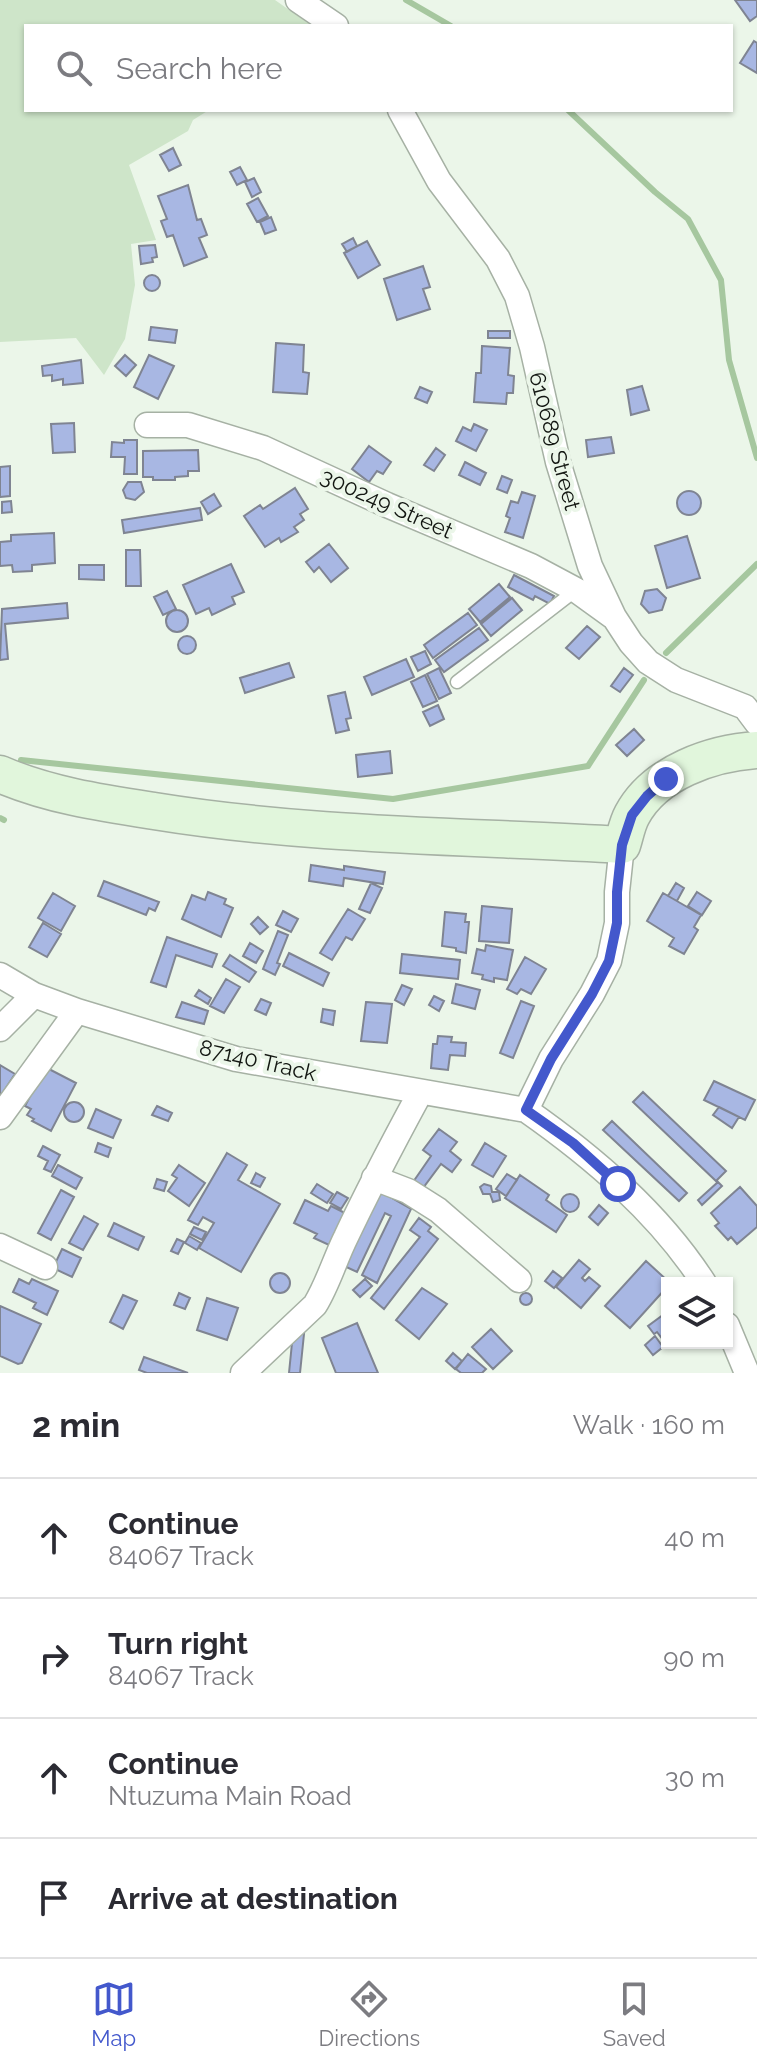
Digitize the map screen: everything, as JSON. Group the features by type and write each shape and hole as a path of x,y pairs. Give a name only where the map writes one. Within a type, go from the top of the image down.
{"main road":[{"path":"0,774 85,800 207,820 309,830 622,845 632,815 666,779 712,757 757,750"}],"street":[{"path":"298,0 333,24"},
{"name":"610689 Street","path":"401,112 439,181 498,259 517,296 558,462 590,566 614,617 648,662 676,680 745,707 757,723"},
{"name":"300249 Street","path":"147,425 188,425 263,448 531,566 576,590 614,617"},
{"path":"622,845 617,923 609,961 551,1059 526,1110 573,1143 618,1184 661,1227 699,1277"},
{"name":"87140 Track","path":"0,975 34,995 77,1011 236,1059 526,1110"},
{"path":"0,1029 34,995"},
{"path":"0,1117 77,1011"},
{"path":"243,1373 315,1305 374,1178 420,1093"},
{"path":"374,1178 408,1191 438,1210 519,1280"},
{"path":"0,1246 45,1267"},
{"path":"733,1339 747,1373"}],"lane":[{"path":"457,682 576,590"}],"green space":[{"path":"0,0 275,0 309,24 24,24 24,112 206,112 193,120 188,131 129,165 156,240 131,244 135,285 125,339 104,375 76,338 0,342"}],"building":[{"path":"735,0 757,0 757,16 750,21"},
{"path":"754,41 757,43 757,73 740,63"},
{"path":"173,148 181,165 169,171 160,155"},
{"path":"240,167 247,180 237,185 230,172"},
{"path":"254,178 261,192 252,197 245,182"},
{"path":"188,185 197,220 201,219 207,235 199,238 207,257 184,266 173,235 167,237 161,221 167,219 158,196"},
{"path":"258,198 268,216 257,222 247,204"},
{"path":"271,217 276,230 265,234 260,222"},
{"path":"353,238 357,246 347,252 342,244"},
{"path":"367,241 380,265 358,278 344,253"},
{"path":"155,245 157,257 152,258 153,262 141,264 139,246"},
{"path":"423,266 430,287 423,289 430,309 397,320 384,279"},
{"path":"149,275 155,275 160,283 158,289 149,291 144,286 144,280"},
{"path":"151,327 177,330 175,343 149,340"},
{"path":"488,331 510,331 510,338 488,338"},
{"path":"276,343 304,345 303,372 309,373 307,394 273,392"},
{"path":"482,346 510,348 508,375 514,376 513,393 507,393 506,404 474,402 476,373 481,373"},
{"path":"125,355 136,365 126,376 115,366"},
{"path":"149,355 174,366 158,399 134,387"},
{"path":"81,360 83,383 63,385 63,379 52,381 52,375 43,376 42,366"},
{"path":"642,386 649,410 631,415 627,390"},
{"path":"420,387 432,392 427,403 415,398"},
{"path":"74,423 75,452 53,453 51,424"},
{"path":"474,424 487,430 476,451 456,441 463,427 471,431"},
{"path":"611,437 614,453 588,457 586,440"},
{"path":"124,440 137,440 137,474 124,474 125,457 111,457 112,442 124,443"},
{"path":"369,446 391,462 383,474 377,471 369,482 352,469"},
{"path":"436,448 445,455 434,471 424,465"},
{"path":"198,450 199,471 188,471 188,476 175,477 175,480 143,477 143,451"},
{"path":"465,462 486,473 480,485 459,475"},
{"path":"10,466 10,496 0,497 0,467"},
{"path":"502,476 512,480 507,493 497,489"},
{"path":"128,482 141,482 144,492 135,500 126,498 123,490"},
{"path":"295,488 308,509 300,514 304,520 294,527 298,532 281,542 279,538 265,547 244,516 260,505 263,509"},
{"path":"689,491 698,494 701,503 698,512 689,515 680,512 677,503 680,494"},
{"path":"522,492 535,496 523,538 505,532 511,501 518,503"},
{"path":"214,494 221,506 208,514 201,502"},
{"path":"11,501 12,512 2,513 2,502"},
{"path":"200,508 202,520 124,533 122,520"},
{"path":"54,533 55,563 32,565 32,571 13,572 12,565 0,566 0,542 11,541 11,535"},
{"path":"687,536 700,578 667,588 655,546"},
{"path":"329,544 348,568 331,582 319,567 314,572 306,562"},
{"path":"126,550 140,550 141,586 126,586"},
{"path":"231,564 244,592 232,597 235,604 212,615 209,608 196,614 183,585"},
{"path":"79,565 104,565 104,580 79,579"},
{"path":"514,575 554,596 550,604 535,596 533,600 508,587"},
{"path":"499,584 510,597 480,622 469,609"},
{"path":"657,589 666,598 662,610 649,613 641,604 645,591"},
{"path":"167,591 176,609 163,615 154,597"},
{"path":"512,598 522,610 491,636 481,624"},
{"path":"67,603 68,618 5,624 8,659 0,660 2,609"},
{"path":"177,610 185,613 188,621 185,629 177,632 169,629 166,621 169,613"},
{"path":"468,613 477,625 433,658 424,645"},
{"path":"587,626 600,637 579,659 566,648"},
{"path":"479,628 488,640 444,672 435,660"},
{"path":"183,636 191,636 196,645 194,652 183,654 178,649 178,641"},
{"path":"425,651 431,664 418,671 411,657"},
{"path":"406,659 414,677 372,695 364,677"},
{"path":"289,663 294,677 245,693 240,678"},
{"path":"439,668 451,693 439,699 427,674"},
{"path":"624,668 633,675 620,692 611,686"},
{"path":"425,675 437,701 423,707 411,682"},
{"path":"345,692 351,718 346,719 349,730 336,733 328,696"},
{"path":"438,705 444,719 430,726 423,712"},
{"path":"634,729 644,740 627,756 616,745"},
{"path":"390,751 392,773 358,777 356,755"},
{"path":"311,865 385,872 383,884 344,878 343,886 309,881"},
{"path":"104,881 159,902 155,911 149,908 146,915 98,896"},
{"path":"371,883 382,888 370,913 359,909"},
{"path":"676,883 684,888 677,901 668,896"},
{"path":"208,892 226,899 224,904 233,908 221,937 182,919 192,895 205,900"},
{"path":"697,892 711,901 702,915 688,906"},
{"path":"53,893 75,906 61,931 38,918"},
{"path":"663,893 701,915 694,927 698,930 684,954 669,946 674,938 647,921"},
{"path":"482,906 512,909 509,943 479,941"},
{"path":"348,909 365,919 352,940 346,937 332,960 320,953"},
{"path":"283,911 298,919 291,932 276,925"},
{"path":"445,912 466,914 465,922 469,922 466,953 442,946"},
{"path":"258,917 268,927 260,934 251,924"},
{"path":"43,923 61,934 47,957 29,947"},
{"path":"278,931 288,935 275,975 263,969"},
{"path":"167,937 217,954 212,967 176,955 166,987 151,982"},
{"path":"250,943 263,951 256,963 243,956"},
{"path":"486,945 513,950 507,980 494,978 494,982 472,973 477,949 485,951"},
{"path":"289,953 329,973 323,986 283,966"},
{"path":"402,954 460,960 458,979 400,973"},
{"path":"230,955 256,972 249,982 223,966"},
{"path":"525,957 546,969 531,994 521,989 517,994 507,989"},
{"path":"226,979 240,987 224,1013 210,1006"},
{"path":"456,984 480,990 475,1009 452,1003"},
{"path":"402,985 412,989 404,1005 395,1000"},
{"path":"199,990 211,998 208,1004 195,996"},
{"path":"434,996 444,1001 439,1011 429,1005"},
{"path":"261,999 271,1003 266,1015 255,1010"},
{"path":"521,1001 534,1006 513,1058 500,1053"},
{"path":"182,1002 208,1011 204,1024 176,1017"},
{"path":"366,1002 392,1004 387,1043 361,1041"},
{"path":"323,1009 335,1011 333,1025 321,1022"},
{"path":"438,1036 452,1037 451,1042 466,1043 465,1056 450,1055 448,1070 431,1068 433,1044 437,1044"},
{"path":"0,1065 15,1074 0,1097"},
{"path":"45,1067 76,1083 51,1131 32,1121 34,1119 27,1115 31,1109 25,1106"},
{"path":"714,1081 755,1100 745,1120 704,1100"},
{"path":"643,1092 726,1171 716,1181 633,1102"},
{"path":"74,1102 81,1105 84,1112 81,1119 74,1122 67,1119 64,1112 67,1105"},
{"path":"157,1106 172,1113 168,1121 152,1115"},
{"path":"719,1107 739,1117 732,1128 713,1115"},
{"path":"96,1109 121,1120 113,1138 88,1128"},
{"path":"612,1121 687,1193 679,1201 603,1130"},
{"path":"439,1129 457,1142 450,1151 461,1160 452,1172 441,1164 420,1192 411,1185 431,1156 423,1150"},
{"path":"98,1143 111,1148 108,1157 95,1152"},
{"path":"485,1143 506,1156 493,1177 472,1165"},
{"path":"43,1146 60,1155 51,1172 44,1169 48,1161 38,1156"},
{"path":"227,1153 247,1165 238,1180 280,1204 241,1272 199,1248 214,1223 203,1217 198,1225 188,1220"},
{"path":"58,1165 82,1178 76,1189 52,1176"},
{"path":"179,1165 205,1183 189,1206 168,1191 177,1178 172,1175"},
{"path":"256,1173 265,1178 260,1187 251,1183"},
{"path":"507,1174 517,1180 506,1196 496,1189"},
{"path":"520,1175 549,1195 546,1200 567,1215 556,1232 505,1198"},
{"path":"157,1179 167,1182 164,1191 154,1188"},
{"path":"718,1182 722,1186 702,1205 698,1200"},
{"path":"317,1184 333,1194 327,1203 311,1193"},
{"path":"484,1184 491,1186 492,1192 499,1192 500,1200 493,1202 490,1194 483,1194 480,1187"},
{"path":"740,1187 757,1206 757,1227 737,1244 731,1237 728,1240 715,1226 719,1223 711,1213"},
{"path":"376,1189 411,1209 377,1283 362,1275 391,1216 385,1213 357,1272 342,1265"},
{"path":"61,1190 74,1197 51,1240 38,1233"},
{"path":"337,1192 348,1198 341,1209 330,1203"},
{"path":"570,1194 579,1203 570,1212 561,1203"},
{"path":"305,1200 328,1211 331,1206 345,1213 329,1245 314,1238 317,1234 294,1223"},
{"path":"599,1205 608,1213 598,1225 589,1217"},
{"path":"84,1216 98,1224 83,1250 69,1243"},
{"path":"419,1218 431,1227 428,1231 438,1239 384,1309 371,1298 420,1237 410,1230"},
{"path":"114,1223 144,1237 138,1250 108,1236"},
{"path":"194,1227 206,1232 202,1240 190,1234"},
{"path":"189,1236 201,1243 197,1250 185,1243"},
{"path":"177,1239 184,1242 178,1254 171,1251"},
{"path":"62,1249 81,1258 72,1277 53,1268"},
{"path":"579,1260 590,1269 582,1278 585,1281 589,1277 600,1286 581,1308 556,1287"},
{"path":"646,1261 663,1277 661,1277 661,1294 630,1328 605,1306"},
{"path":"553,1271 562,1278 554,1288 545,1281"},
{"path":"276,1273 284,1273 290,1283 284,1293 276,1293 270,1287 270,1279"},
{"path":"19,1279 29,1284 32,1279 58,1291 47,1315 33,1308 36,1303 13,1292"},
{"path":"365,1279 372,1286 360,1297 353,1290"},
{"path":"422,1288 447,1304 419,1339 396,1320"},
{"path":"179,1293 190,1298 185,1309 174,1305"},
{"path":"526,1293 532,1299 526,1305 520,1299"},
{"path":"123,1295 137,1301 123,1329 110,1322"},
{"path":"207,1298 238,1308 227,1340 197,1330"},
{"path":"0,1306 41,1324 22,1363 0,1356"},
{"path":"661,1316 661,1337 657,1332 654,1334 648,1326"},
{"path":"357,1323 378,1373 336,1373 322,1338"},
{"path":"491,1329 512,1351 493,1369 472,1347"},
{"path":"293,1333 304,1334 300,1373 289,1373"},
{"path":"655,1336 661,1349 653,1355 645,1345"},
{"path":"453,1353 462,1361 455,1369 446,1361"},
{"path":"468,1354 486,1369 482,1373 461,1373 456,1369"},
{"path":"144,1357 188,1373 147,1373 139,1370"}],"waterway":[{"path":"406,0 448,24"},
{"path":"570,112 688,219 721,280 729,360 757,458"},
{"path":"666,653 757,564"},
{"path":"21,760 393,799 588,766 644,680"},
{"path":"0,818 4,820"}],"route":[{"path":"618,1184 573,1143 526,1110 551,1059 574,1025 609,961 615,941 622,845 632,815 666,779"}]}
